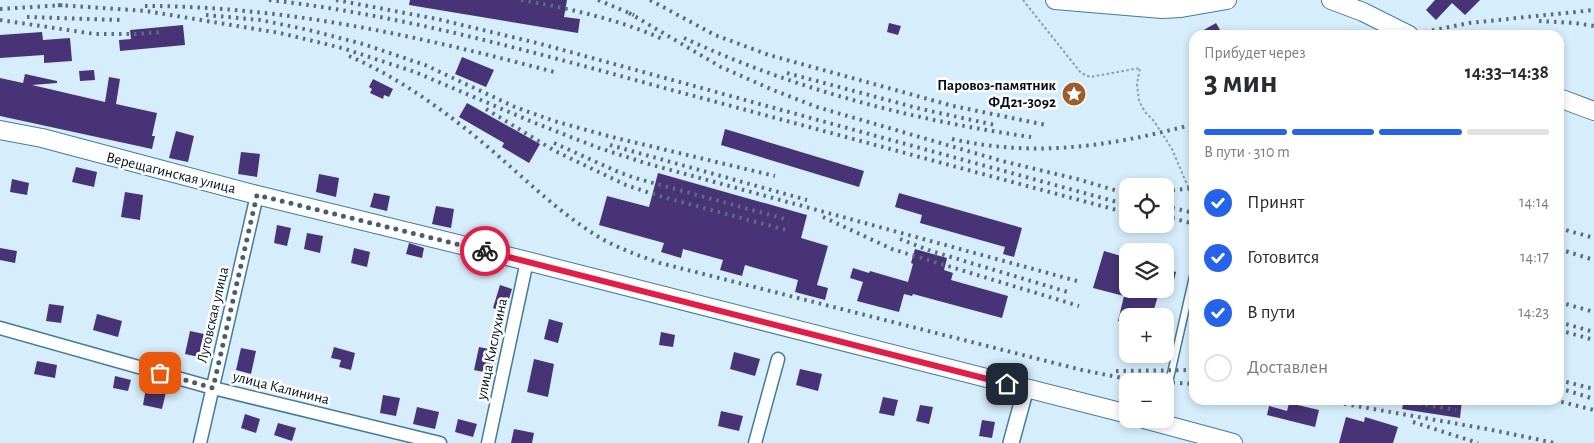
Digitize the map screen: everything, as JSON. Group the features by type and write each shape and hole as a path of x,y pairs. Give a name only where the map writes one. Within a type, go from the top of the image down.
{"main road":[{"path":"1055,0 1162,9 1181,8 1227,0"},
{"path":"1331,0 1363,12 1398,30"},
{"path":"1564,100 1594,111"},
{"name":"Верещагинская улица","path":"0,130 42,138 257,195 528,261 1119,412"},
{"path":"1174,426 1233,443"}],"street":[{"name":"Луговская улица","path":"200,443 257,195"},
{"name":"улица Кислухина","path":"488,443 528,261"},
{"name":"улица Калинина","path":"0,328 213,388 440,443"},
{"path":"755,443 778,359"},
{"path":"1012,443 1026,388"}],"lane":[{"path":"1171,373 1189,294"}],"path":[{"path":"1023,0 1081,73 1090,77 1140,68 1137,84 1139,101 1172,149 1189,189"}],"building":[{"path":"410,0 567,0 564,17 580,19 578,33 409,5"},
{"path":"1435,0 1480,0 1465,15 1452,3 1436,20 1426,10"},
{"path":"889,23 901,26 898,35 887,32"},
{"path":"1216,23 1220,30 1204,30"},
{"path":"183,25 185,45 120,51 119,40 131,39 130,30"},
{"path":"42,32 43,40 70,38 72,61 44,63 44,55 0,58 0,35"},
{"path":"462,57 494,70 486,87 455,74"},
{"path":"94,70 95,80 80,81 79,71"},
{"path":"25,74 57,81 57,83 32,85 105,102 109,77 120,79 116,104 157,113 152,136 155,136 152,149 0,116 0,78 23,83"},
{"path":"373,79 393,89 389,97 384,95 383,99 370,93 372,89 369,87"},
{"path":"467,103 540,144 529,163 502,147 504,143 459,117"},
{"path":"725,129 864,171 859,187 721,145"},
{"path":"176,131 194,136 188,162 169,158"},
{"path":"241,152 260,154 257,177 238,174"},
{"path":"76,167 97,172 94,187 72,182"},
{"path":"658,173 807,215 801,238 828,246 817,285 828,288 825,300 795,292 798,280 745,265 742,276 720,270 723,260 683,249 681,258 661,252 664,243 599,225 607,196 649,207"},
{"path":"319,174 339,178 336,197 316,192"},
{"path":"12,179 29,183 27,195 10,192"},
{"path":"125,192 143,195 140,220 121,217"},
{"path":"374,193 390,196 387,211 370,207"},
{"path":"899,193 1022,228 1014,257 1003,254 1005,247 920,223 922,215 895,207"},
{"path":"436,206 454,209 451,228 432,224"},
{"path":"277,225 291,228 287,246 274,243"},
{"path":"307,233 323,236 320,253 304,249"},
{"path":"409,243 424,248 422,258 406,254"},
{"path":"0,248 17,251 15,263 0,260"},
{"path":"354,248 370,252 367,267 351,263"},
{"path":"915,249 947,258 944,270 953,273 951,280 1008,296 1002,318 913,294 912,296 904,294 899,312 857,301 863,282 850,278 853,268 908,282"},
{"path":"1104,251 1119,255 1119,295 1093,288"},
{"path":"500,285 512,289 505,312 493,308"},
{"path":"1124,298 1157,298 1154,308 1121,308"},
{"path":"49,304 64,306 61,323 46,321"},
{"path":"97,314 122,321 118,337 93,330"},
{"path":"549,319 563,323 558,343 544,339"},
{"path":"190,331 204,334 199,357 185,354"},
{"path":"661,332 675,335 673,347 659,345"},
{"path":"334,347 355,353 351,370 339,367 341,360 331,358"},
{"path":"479,347 498,351 493,374 474,370"},
{"path":"241,348 256,351 251,374 236,370"},
{"path":"734,352 760,359 755,376 730,369"},
{"path":"534,359 554,364 548,397 527,392"},
{"path":"37,361 57,365 55,378 34,374"},
{"path":"800,369 822,374 818,391 796,385"},
{"path":"115,376 131,380 128,391 113,388"},
{"path":"146,388 166,392 162,409 143,405"},
{"path":"383,395 400,398 396,416 380,413"},
{"path":"883,397 898,400 894,416 879,413"},
{"path":"920,405 933,407 929,424 916,421"},
{"path":"1288,405 1319,410 1315,427 1267,415 1269,406 1287,411"},
{"path":"1403,405 1461,405 1460,418 1402,409"},
{"path":"417,407 439,412 435,429 413,424"},
{"path":"721,411 743,416 739,431 718,426"},
{"path":"245,414 260,419 256,433 241,428"},
{"path":"1346,417 1364,422 1365,417 1398,427 1393,443 1339,443"},
{"path":"458,419 477,424 473,437 455,432"},
{"path":"982,420 995,422 992,438 979,436"},
{"path":"278,423 296,428 292,441 274,435"},
{"path":"514,429 534,433 532,443 511,443"}],"railway":[{"path":"269,0 370,15 470,37 1119,211"},
{"path":"336,0 437,19 541,44 1119,203"},
{"path":"521,0 594,15 630,26 665,40"},
{"path":"598,0 634,15"},
{"path":"650,0 715,35 769,55 953,106 1046,125"},
{"path":"58,5 146,11 280,33 342,48 415,72 535,123 599,148 645,163 1077,281"},
{"path":"0,9 65,5"},
{"path":"145,6 198,7 250,11 354,26 456,47 558,73"},
{"path":"1435,30 1469,23 1594,10"},
{"path":"629,13 721,67 817,107 1002,161 1119,191"},
{"path":"206,15 260,20 363,44 425,65 515,107 554,121 612,137 775,176"},
{"path":"27,17 121,20"},
{"path":"0,20 95,34 162,32"},
{"path":"1539,21 1594,26"},
{"path":"684,38 768,73 854,100 942,122 1031,137"},
{"path":"349,56 404,85 422,97 472,134 580,225 610,243 634,254 660,263 1082,370 1119,377"},
{"path":"787,73 921,109 995,125"},
{"path":"486,109 555,151 626,185 659,196 786,230"},
{"path":"952,139 1013,148 1074,147 1134,138 1189,125"},
{"path":"554,143 635,178 789,220"},
{"path":"610,145 807,200"},
{"path":"1174,190 1189,189"},
{"path":"1174,208 1189,212"},
{"path":"823,217 892,249 1079,306"},
{"path":"1174,218 1189,223"},
{"path":"1564,229 1594,238"},
{"path":"900,239 931,251 1071,293"},
{"path":"1564,251 1594,260"},
{"path":"1564,303 1594,312"},
{"path":"1564,323 1594,332"},
{"path":"1564,331 1594,340"},
{"path":"1116,371 1189,370"},
{"path":"1564,381 1594,389"},
{"path":"1174,383 1189,384"},
{"path":"1564,390 1594,399"},
{"path":"1564,402 1594,410"},
{"path":"1350,405 1555,443"},
{"path":"1426,405 1456,410"},
{"path":"1413,422 1478,443"}],"way so far":[{"path":"160,373 213,388 257,195 485,251"}],"place":[{"name":"Паровоз-памятник ФД21-3092","path":"1074,94"}],"route":[{"path":"485,251 1007,384"}]}
